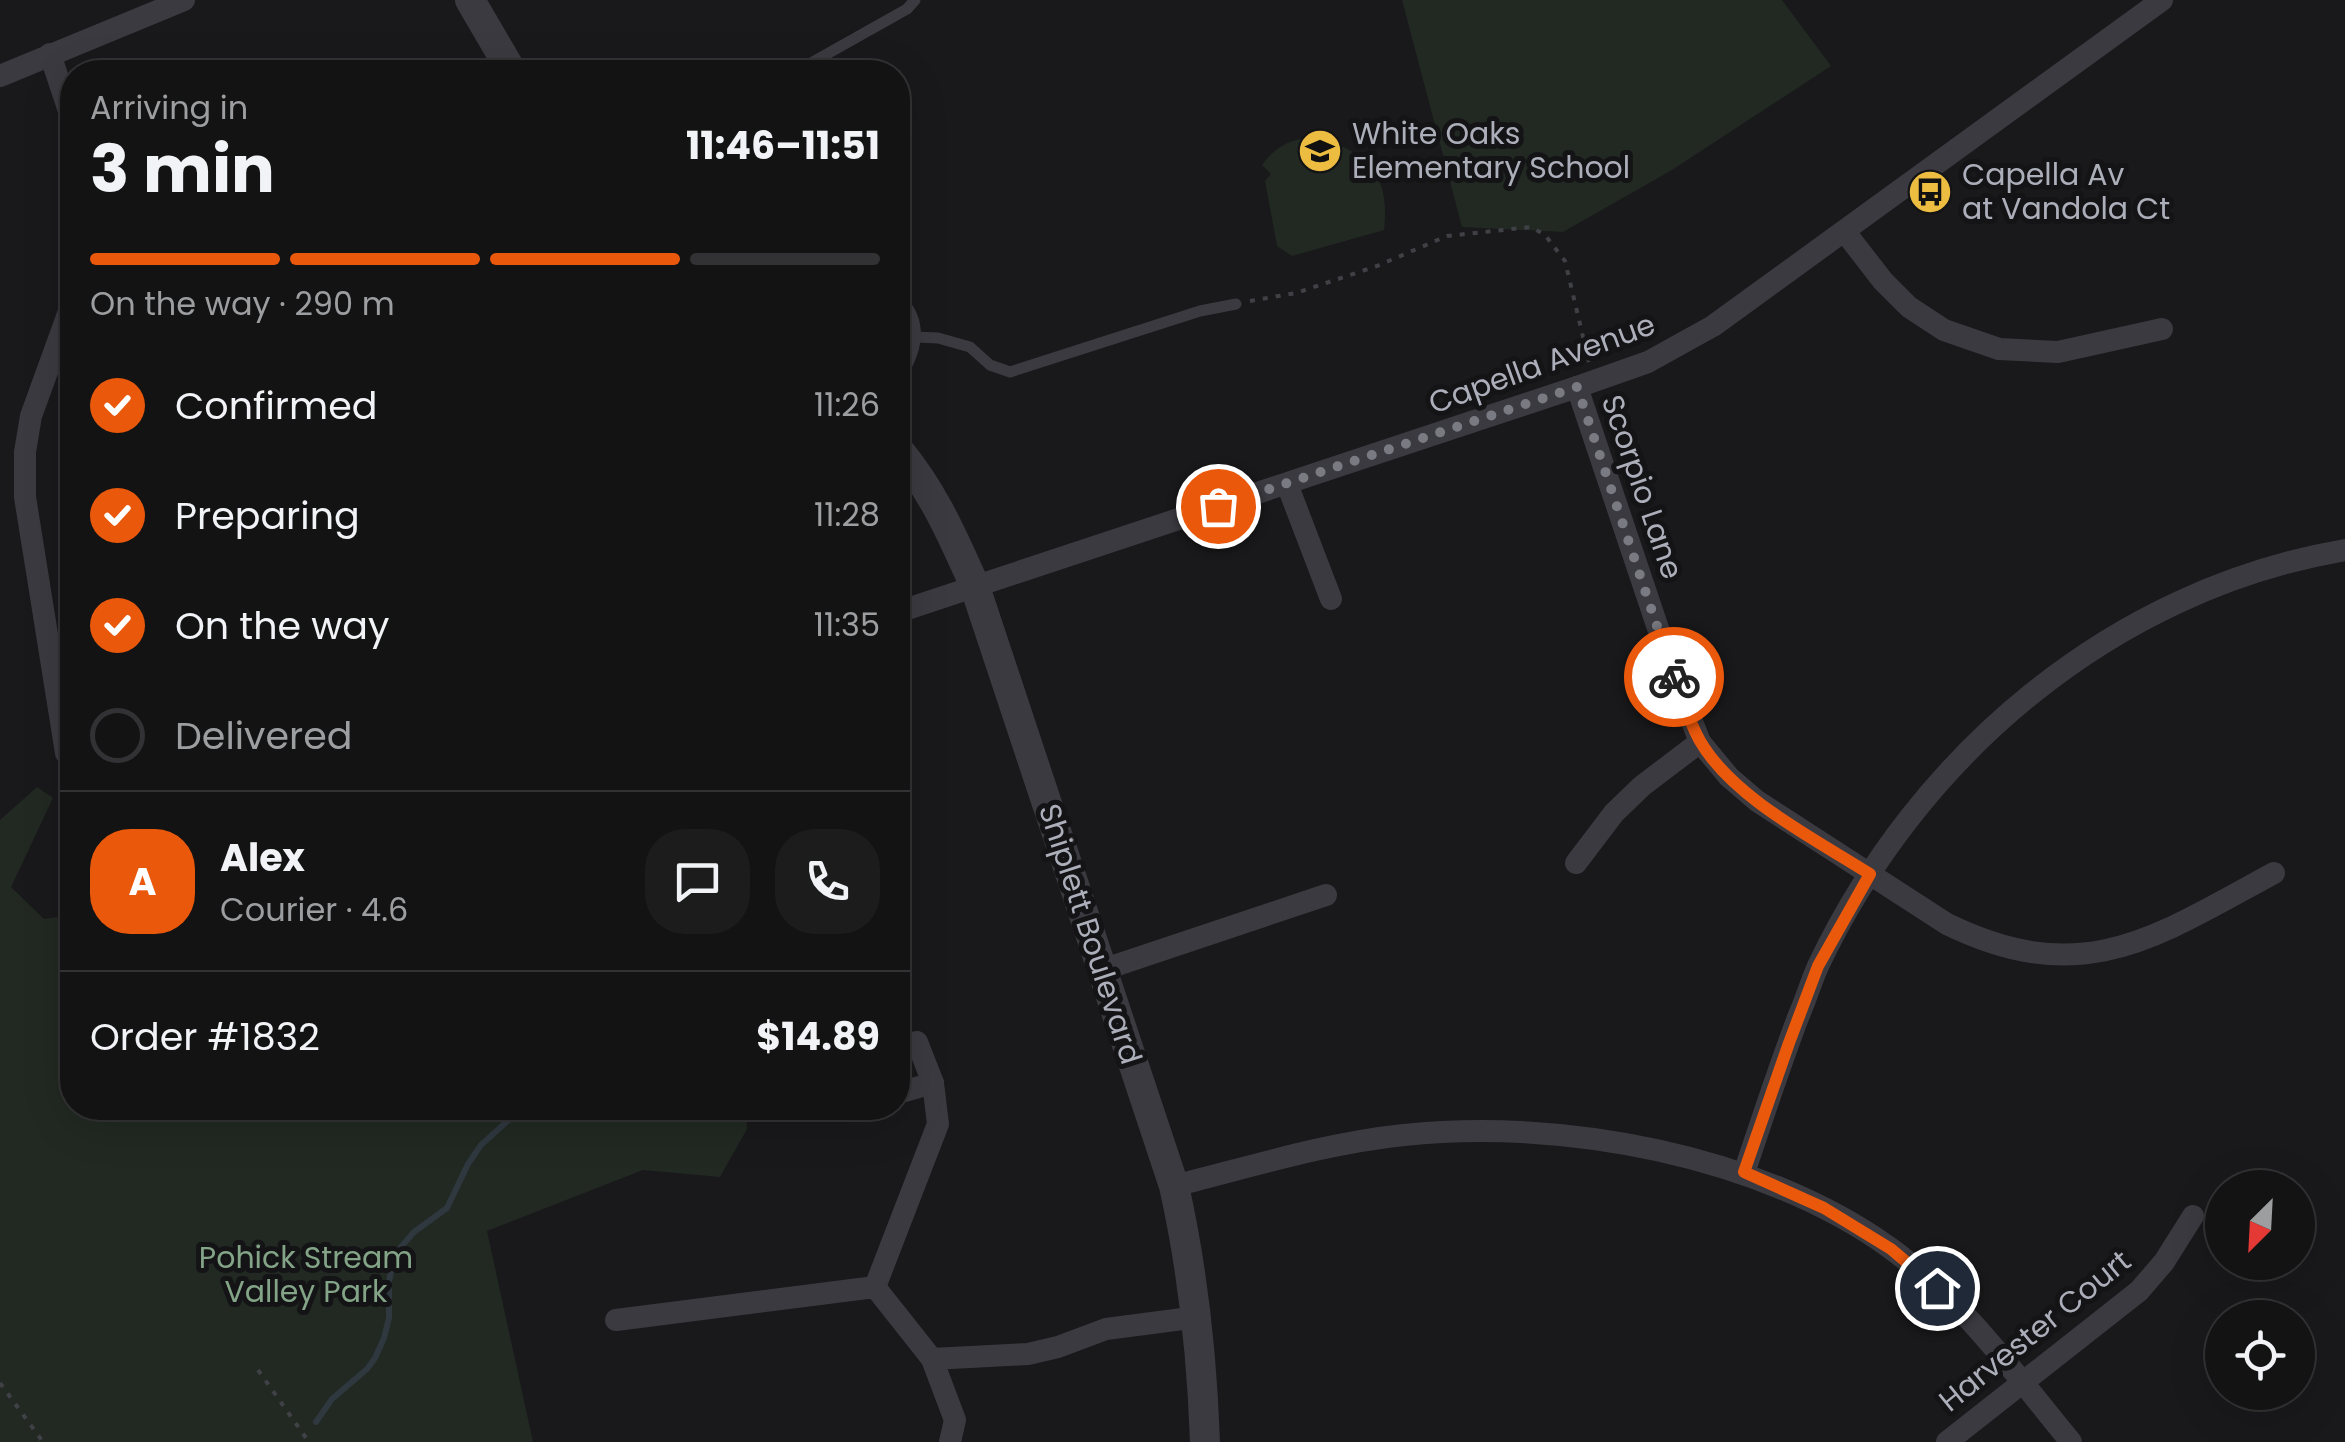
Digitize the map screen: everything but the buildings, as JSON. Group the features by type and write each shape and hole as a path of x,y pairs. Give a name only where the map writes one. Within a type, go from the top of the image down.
{"street":[{"path":"0,76 184,0"},
{"path":"470,0 505,60"},
{"name":"Capella Avenue","path":"910,608 1648,362 1714,326 2162,0"},
{"path":"50,54 60,84"},
{"path":"1845,232 1883,282 1909,307 1944,330 1999,349 2058,352 2162,329"},
{"path":"60,335 31,416 24,452 25,497 60,716"},
{"name":"Scorpio Lane","path":"1586,383 1674,676 1700,742 1756,802 1947,924 1979,940 2022,952 2063,956 2104,952 2166,931 2274,873"},
{"name":"Shiplett Boulevard","path":"910,465 944,516 974,584 1174,1186 1198,1317 1205,1442"},
{"path":"1288,484 1330,598"},
{"path":"1744,1172 1818,966 1870,874 1914,809 1980,738 2055,674 2138,622 2227,582 2314,555 2345,550"},
{"path":"1576,863 1614,813 1700,742"},
{"path":"1102,970 1326,895"},
{"path":"875,1287 938,1124 933,1084 917,1042 910,1044"},
{"path":"910,1090 933,1084"},
{"path":"1174,1186 1342,1144 1406,1135 1472,1132 1555,1134 1620,1142 1744,1172 1824,1208 1891,1249 1960,1308 2072,1442"},
{"name":"Harvester Court","path":"1947,1442 2139,1291 2164,1262 2193,1216"},
{"path":"616,1320 875,1287"},
{"path":"875,1287 932,1359 956,1420 950,1442"},
{"path":"932,1359 1028,1354 1106,1330 1198,1317"}],"lane":[{"path":"816,60 907,9 915,0"},
{"path":"916,338 938,338 970,347 990,365 1010,372 1200,311 1236,304"},
{"path":"910,313 916,338 910,357"}],"path":[{"path":"1236,304 1296,294 1447,236 1531,228 1545,235 1565,260 1586,383"},
{"path":"258,1370 309,1442"},
{"path":"0,1383 43,1442"}],"green space":[{"path":"1402,0 1782,0 1831,66 1672,170 1563,232 1462,227"},
{"path":"1314,136 1347,149 1371,167 1383,193 1384,230 1292,256 1277,246 1265,181 1271,174 1262,165 1285,144"},
{"name":"Pohick Stream Valley Park","path":"37,787 53,798 11,887 44,919 60,917 60,1120 747,1120 747,1129 720,1177 643,1170 487,1231 533,1442 0,1442 0,820"}],"waterway":[{"path":"316,1422 332,1399 375,1358 389,1318 393,1261 401,1247 414,1232 447,1208 481,1145 509,1120"}],"way so far":[{"path":"1218,506 1577,387 1674,677"}],"place":[{"name":"White Oaks Elementary School","path":"1320,151"},
{"name":"Capella Av at Vandola Ct","path":"1930,192"}],"route":[{"path":"1674,677 1700,742 1729,776 1756,802 1870,874 1818,966 1744,1172 1824,1208 1891,1249 1937,1288"}]}
